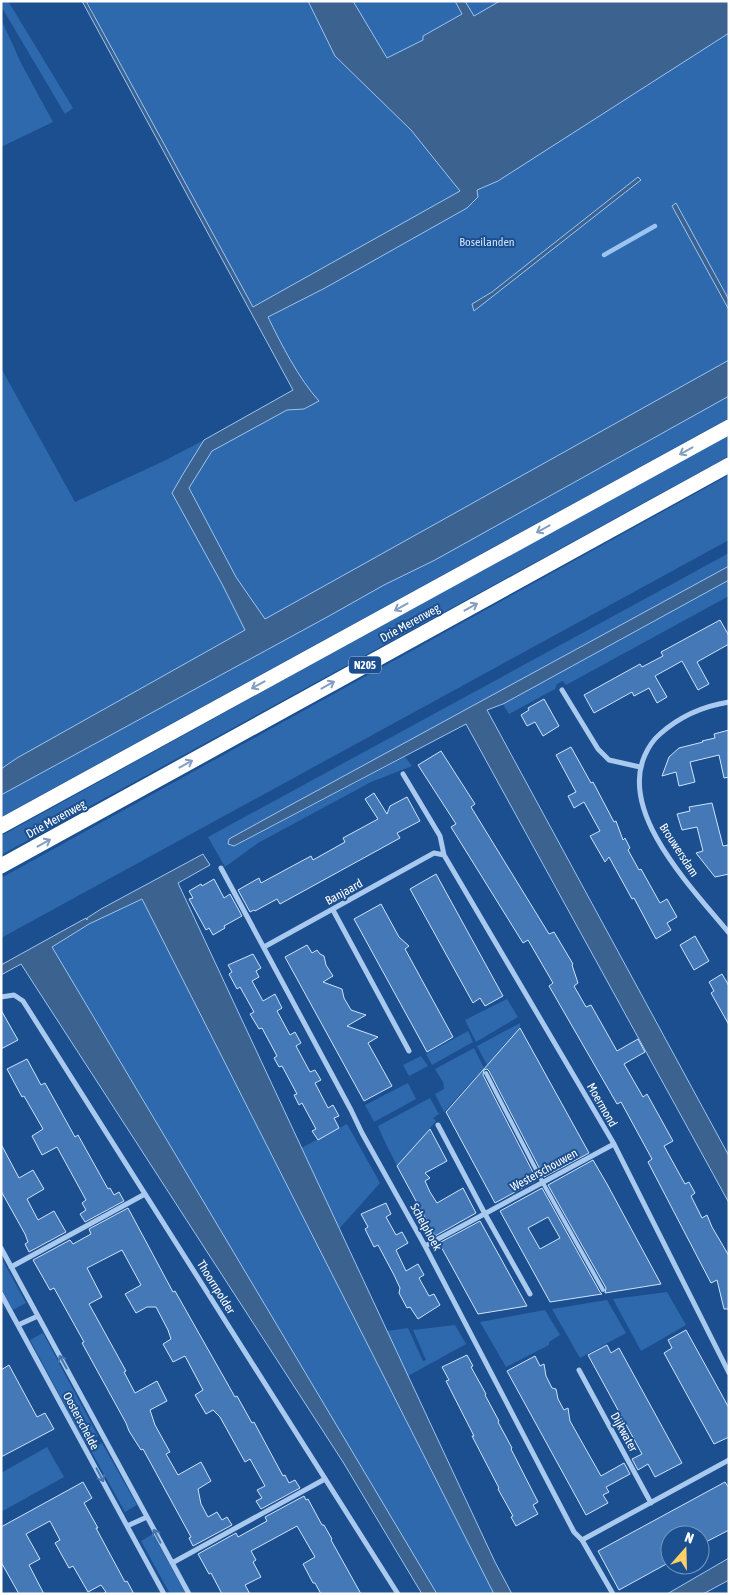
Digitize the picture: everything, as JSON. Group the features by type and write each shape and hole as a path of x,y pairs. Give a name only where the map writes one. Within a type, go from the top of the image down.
{"highway":[{"name":"Drie Merenweg","path":"1,826 729,427"},
{"name":"Drie Merenweg","path":"1,866 729,465"}],"street":[{"path":"562,690 598,749 609,760 640,767"},
{"name":"Brouwersdam","path":"729,702 716,704 692,713 670,725 652,741 640,767 638,782 641,802 654,836 686,881 729,933"},
{"name":"Moermond","path":"404,774 440,836 444,855 614,1144 729,1373"},
{"name":"Banjaard","path":"264,947 434,853 444,855"},
{"name":"Schelphoek","path":"221,868 362,1133 425,1246 574,1532 582,1540 613,1594"},
{"path":"333,910 409,1051"},
{"name":"Thoornpolder","path":"1,997 14,995 23,1001 398,1594"},
{"path":"438,1125 530,1294"},
{"name":"Westerschouwen","path":"425,1246 614,1144"},
{"path":"11,1267 145,1194"},
{"name":"Oosterschelde","path":"1,1248 189,1594"},
{"name":"Oosterschelde","path":"1,1294 164,1594"},
{"path":"18,1325 38,1316"},
{"name":"Dijkwater","path":"579,1370 652,1503"},
{"path":"582,1540 729,1460"},
{"path":"172,1563 325,1478"},
{"path":"127,1526 147,1517"}],"lane":[{"path":"486,1073 543,1183 603,1290"}],"green space":[{"path":"1,1 8,1 73,108 65,114 1,6"},
{"name":"Boseilanden","path":"87,1 729,1 729,418 1,817 1,368 75,502 164,461 293,390 92,16 94,14"},
{"path":"1,19 22,65 53,122 1,147"},
{"path":"729,434 729,456 1,855 1,836"},
{"path":"729,475 729,540 1,938 1,878"},
{"path":"729,553 729,566 229,839 228,844 235,846 405,757 412,766 371,782 258,843 225,867 208,837"},
{"path":"729,580 729,596 566,685 563,681 557,684 555,689 509,714 503,704"},
{"path":"142,898 494,1594 437,1594 52,947 89,924"},
{"path":"507,999 518,1017 476,1042 465,1020"},
{"path":"520,1023 520,1028 487,1065 477,1046"},
{"path":"468,1031 473,1042 432,1065 426,1054"},
{"path":"474,1048 484,1068 444,1112 435,1094 444,1089 443,1082 435,1069"},
{"path":"421,1056 428,1066 409,1076 403,1065"},
{"path":"408,1083 416,1099 374,1122 365,1105"},
{"path":"430,1098 439,1114 433,1118 436,1121 397,1166 378,1126"},
{"path":"347,1124 380,1183 339,1229 301,1148"},
{"path":"1,1257 26,1303 13,1310 1,1289"},
{"path":"667,1292 686,1325 641,1351 613,1299"},
{"path":"607,1300 626,1333 580,1358 552,1309"},
{"path":"545,1310 560,1335 549,1342 549,1345 506,1367 480,1322"},
{"path":"455,1325 466,1344 408,1376 387,1331 408,1328 423,1361 426,1360 413,1330"},
{"path":"43,1333 98,1436 85,1443 30,1340"},
{"path":"102,1443 137,1505 125,1512 90,1449"},
{"path":"47,1447 64,1477 1,1512 1,1473"},
{"path":"153,1534 186,1594 170,1594 141,1541"}],"shaded area":[{"path":"82,1 86,1 253,307 460,191 411,130 335,56 308,1 353,1 387,58 423,40 423,36 462,14 455,1 465,1 474,16 500,1 729,1 729,33 498,181 477,190 478,197 467,208 325,288 268,317 298,372 319,401 304,409 287,410 212,451 189,488 236,577 265,619 729,360 729,396 435,560 384,585 1,795 1,769 17,758 245,630 172,493 204,440 293,390"},
{"path":"638,177 641,180 474,311 472,304 492,292"},
{"path":"676,203 729,300 729,310 672,206"},
{"path":"729,566 729,580 503,704 487,710 729,1156 729,1203 466,724 234,846 228,844 229,839"},
{"path":"203,854 210,865 178,883 495,1562 512,1594 494,1594 142,899 89,924 52,947 437,1594 422,1594 343,1462 21,964 1,975 1,965 86,918 87,920 87,918 101,909"},
{"path":"729,1558 729,1580 703,1594 667,1594 700,1575 710,1575 710,1569"}],"building":[{"path":"720,620 729,636 729,644 697,662 709,684 698,690 682,661 655,676 667,697 657,703 649,688 634,696 632,692 594,713 584,695 640,664 642,667 663,656 661,652"},
{"path":"544,699 559,726 543,736 535,722 527,726 521,715 529,710 528,708"},
{"path":"729,730 729,777 724,778 719,755 690,762 695,782 679,786 676,772 662,776 669,757 679,748 715,738 714,734"},
{"path":"571,747 591,783 593,782 614,822 616,821 623,840 625,838 630,848 628,850 639,870 641,869 660,903 667,899 677,917 667,923 671,930 656,939 609,857 605,862 590,836 600,831 584,802 574,808 568,796 576,792 556,755"},
{"path":"441,751 475,804 471,807 549,934 554,932 573,964 578,983 574,986 586,1007 591,1005 617,1051 638,1039 645,1052 624,1064 643,1097 647,1094 673,1141 664,1146 685,1184 689,1182 695,1193 691,1196 702,1218 707,1215 729,1256 729,1309 724,1309 717,1280 711,1283 648,1162 652,1159 621,1102 617,1104 549,986 553,983 528,940 523,943 451,827 456,824 418,765"},
{"path":"374,793 387,814 390,806 407,797 420,821 397,833 400,838 280,904 277,899 250,912 238,890 259,878 261,883 311,856 313,860 345,842 343,838 378,819 365,799"},
{"path":"712,803 723,846 729,845 729,874 715,877 696,853 703,851 697,827 682,830 677,814 690,811 689,807"},
{"path":"436,874 503,996 485,1006 480,998 473,1003 410,889"},
{"path":"214,879 224,898 230,894 242,916 213,935 209,928 206,930 189,899 193,898 189,891"},
{"path":"381,904 399,937 409,946 405,949 453,1037 427,1052 354,919"},
{"path":"695,936 709,961 694,970 680,945"},
{"path":"307,945 312,953 317,950 324,956 326,965 333,976 323,982 342,989 344,998 351,1010 366,1015 347,1026 378,1037 368,1043 392,1086 364,1101 285,957"},
{"path":"253,954 261,968 256,971 259,977 252,981 263,1001 275,994 282,1008 277,1011 290,1035 295,1032 301,1043 296,1046 310,1072 315,1070 321,1080 315,1083 328,1108 333,1105 339,1116 334,1118 339,1128 318,1140 312,1131 316,1129 302,1103 299,1105 294,1095 297,1094 282,1066 279,1067 274,1058 277,1056 262,1028 259,1029 250,1014 254,1012 240,987 237,989 229,974 232,972 228,965"},
{"path":"722,974 729,986 729,1025 711,993 714,991 709,982"},
{"path":"1,1010 18,1040 1,1049"},
{"path":"520,1028 589,1153 544,1177 489,1071 487,1069 484,1070 483,1075 537,1180 495,1203 446,1112"},
{"path":"27,1059 41,1085 45,1083 75,1137 78,1135 108,1189 110,1188 114,1195 119,1192 124,1201 85,1222 80,1214 86,1210 82,1203 86,1200 57,1147 42,1155 32,1136 43,1129 24,1096 22,1097 7,1069"},
{"path":"430,1129 447,1161 425,1173 430,1178 425,1181 430,1192 437,1203 463,1188 476,1213 435,1236 397,1166"},
{"path":"1,1144 19,1178 33,1170 44,1189 27,1199 38,1220 54,1211 66,1232 29,1252 25,1244 28,1242 25,1234 1,1191"},
{"path":"593,1160 661,1284 605,1293 606,1288 548,1185"},
{"path":"542,1188 602,1294 550,1302 500,1211","holes":["548,1217 560,1238 540,1249 528,1228"]},
{"path":"386,1203 391,1214 386,1217 396,1235 402,1232 408,1243 396,1250 406,1271 418,1264 424,1275 419,1278 429,1296 434,1294 440,1305 418,1319 410,1307 407,1308 399,1293 400,1288 394,1275 378,1245 374,1247 365,1229 368,1227 361,1214"},
{"path":"128,1208 173,1292 175,1291 235,1397 237,1396 252,1423 254,1422 283,1476 285,1475 289,1483 295,1480 300,1488 261,1509 256,1501 262,1498 257,1490 265,1486 250,1459 245,1462 220,1417 213,1410 206,1414 195,1395 203,1390 185,1356 173,1362 163,1344 171,1339 156,1307 147,1307 136,1313 125,1294 141,1285 122,1250 87,1268 102,1297 89,1304 126,1371 124,1372 135,1393 157,1381 167,1401 150,1410 155,1425 170,1452 166,1454 178,1475 201,1462 211,1481 198,1489 201,1504 208,1517 217,1512 222,1520 227,1517 232,1525 193,1546 189,1538 191,1537 143,1449 141,1450 129,1431 54,1288 50,1290 33,1260 70,1240 73,1244 91,1234 89,1229"},
{"path":"480,1221 527,1306 478,1314 439,1243"},
{"path":"686,1330 729,1408 729,1437 714,1444 664,1353 672,1348 668,1340"},
{"path":"607,1345 611,1353 619,1348 682,1463 655,1477 648,1464 638,1470 632,1459 642,1454 588,1355"},
{"path":"467,1355 473,1366 471,1367 538,1502 533,1505 538,1514 516,1526 511,1517 513,1516 446,1381 449,1380 442,1367"},
{"path":"535,1356 540,1366 544,1364 546,1376 552,1388 556,1389 558,1399 564,1410 568,1408 570,1421 601,1476 624,1463 630,1474 606,1487 609,1492 603,1495 608,1503 586,1515 507,1371"},
{"path":"9,1365 37,1417 45,1413 54,1429 1,1457 1,1370"},
{"path":"83,1482 92,1498 84,1503 125,1582 127,1581 134,1594 103,1594 106,1592 101,1585 88,1592 73,1566 69,1568 55,1543 60,1540 50,1521 26,1534 40,1559 29,1565 44,1594 19,1594 1,1562 1,1527"},
{"path":"725,1482 729,1488 729,1530 710,1540 710,1525 660,1525 660,1567 619,1590 598,1551"},
{"path":"304,1496 306,1500 308,1499 322,1525 324,1525 361,1594 321,1594 303,1564 315,1557 297,1526 251,1551 256,1560 253,1562 261,1577 245,1585 250,1594 222,1594 198,1554 236,1533 238,1537 267,1521 265,1517"}],"waterway":[{"path":"604,255 655,226"}]}
